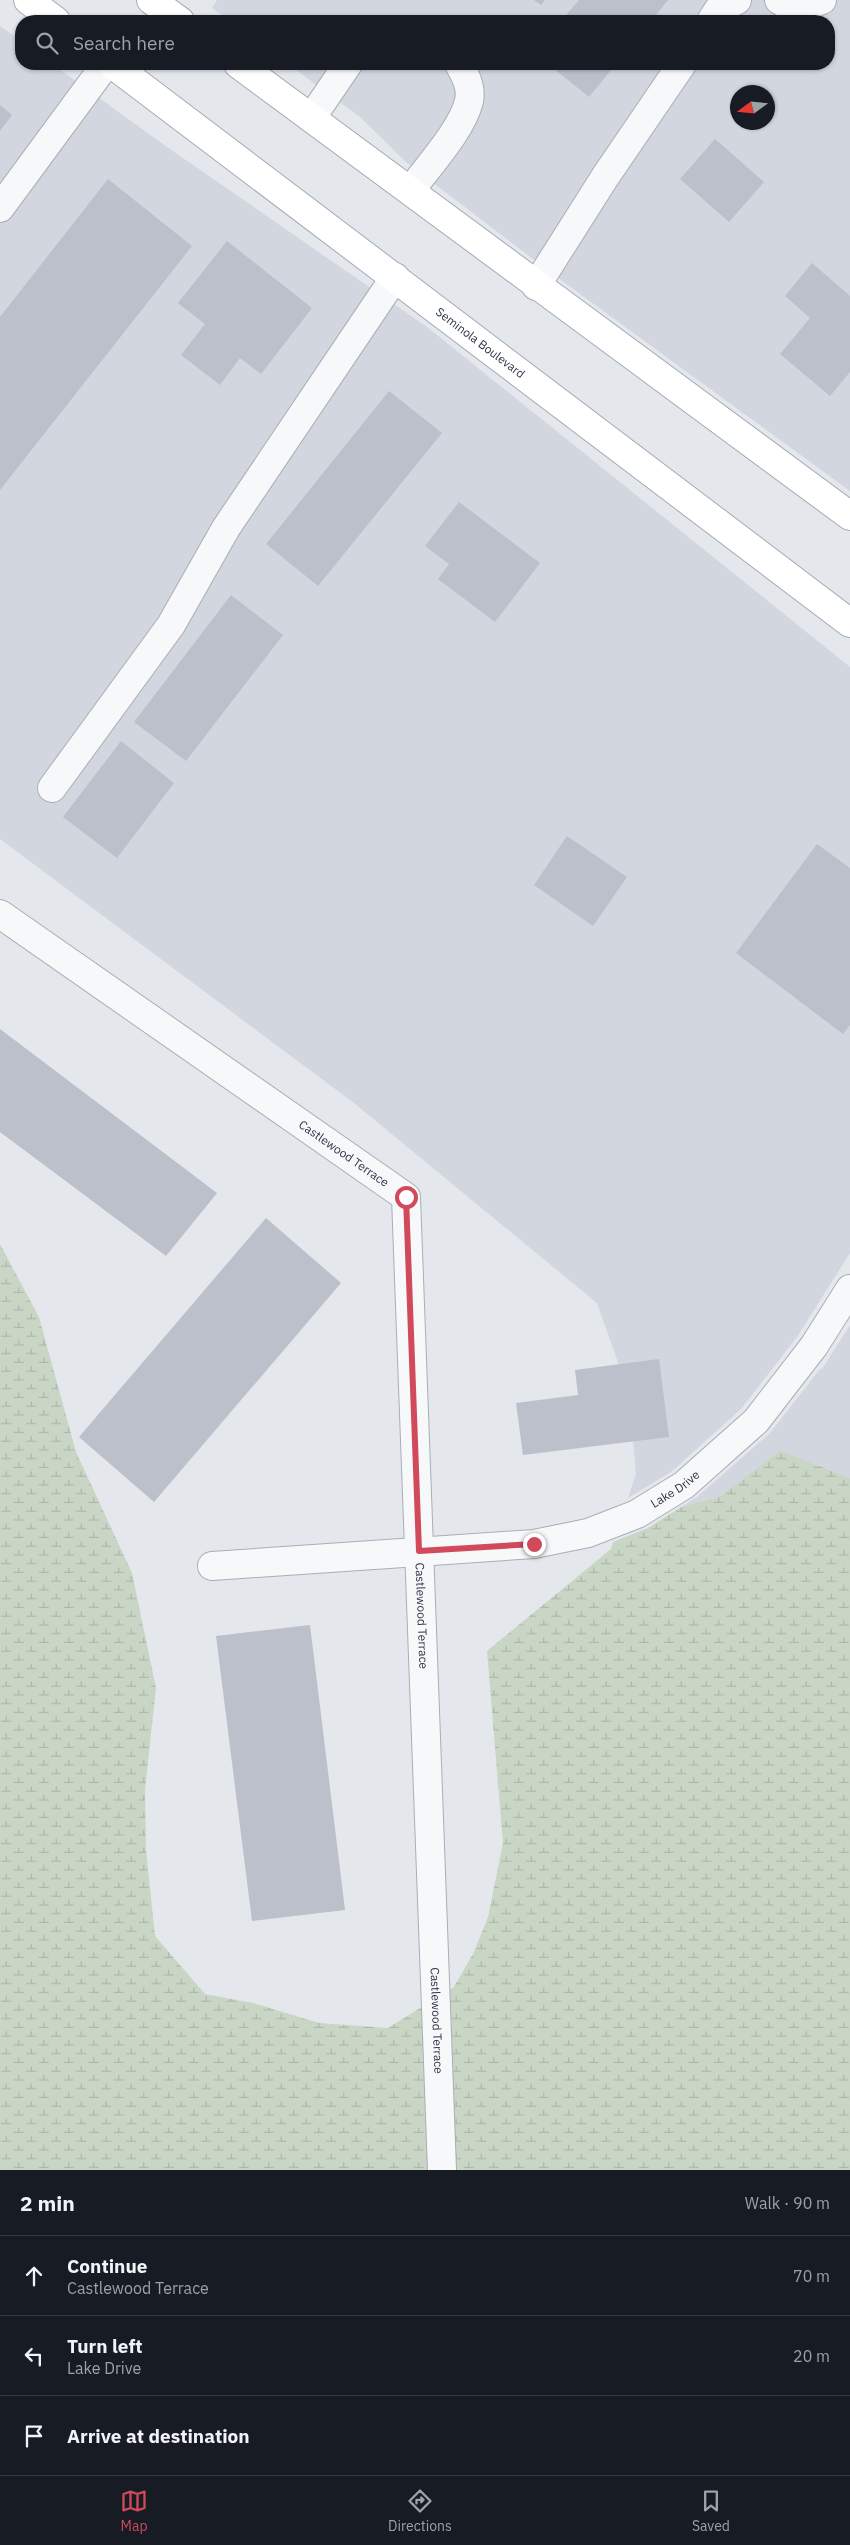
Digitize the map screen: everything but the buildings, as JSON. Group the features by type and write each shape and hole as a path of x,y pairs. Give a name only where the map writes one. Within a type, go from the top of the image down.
{"main road":[{"path":"28,0 48,15"},
{"path":"151,0 172,15"},
{"name":"Seminola Boulevard","path":"120,70 850,623"},
{"path":"246,70 411,190 536,286 850,516"}],"street":[{"path":"715,15 718,10 737,0"},
{"path":"779,0 796,10 822,0"},
{"path":"0,208 102,70"},
{"path":"312,117 344,70"},
{"path":"411,190 456,128 469,100 468,82 462,70"},
{"path":"536,286 605,178 678,70"},
{"path":"52,788 171,625 226,528 395,277"},
{"name":"Castlewood Terrace","path":"0,914 406,1197 429,1868 442,2170"},
{"name":"Lake Drive","path":"212,1566 534,1544 588,1533 637,1514 684,1485 756,1421 814,1346 850,1289"}],"shaded area":[{"path":"217,0 850,0 850,491 550,272 406,162 360,117 296,70 835,70 835,15 222,15 212,8"},
{"path":"0,26 15,37 15,70 60,70 167,147 427,327 850,667 850,1253 797,1337 741,1409 671,1472 628,1498 636,1474 629,1393 597,1303 354,1103 0,839"},
{"path":"850,1325 850,1478 780,1452 719,1497 681,1507 697,1497 770,1433 820,1369 822,1369"}],"green space":[{"path":"0,1244 39,1317 76,1452 132,1573 156,1688 145,1789 146,1850 155,1936 205,1994 253,2003 319,2023 388,2028 454,1987 474,1952 488,1917 503,1843 487,1651 611,1549 613,1542 648,1528 681,1507 719,1497 780,1451 850,1478 850,2170 0,2170"}],"route":[{"path":"406,1197 419,1551 534,1544"}]}
